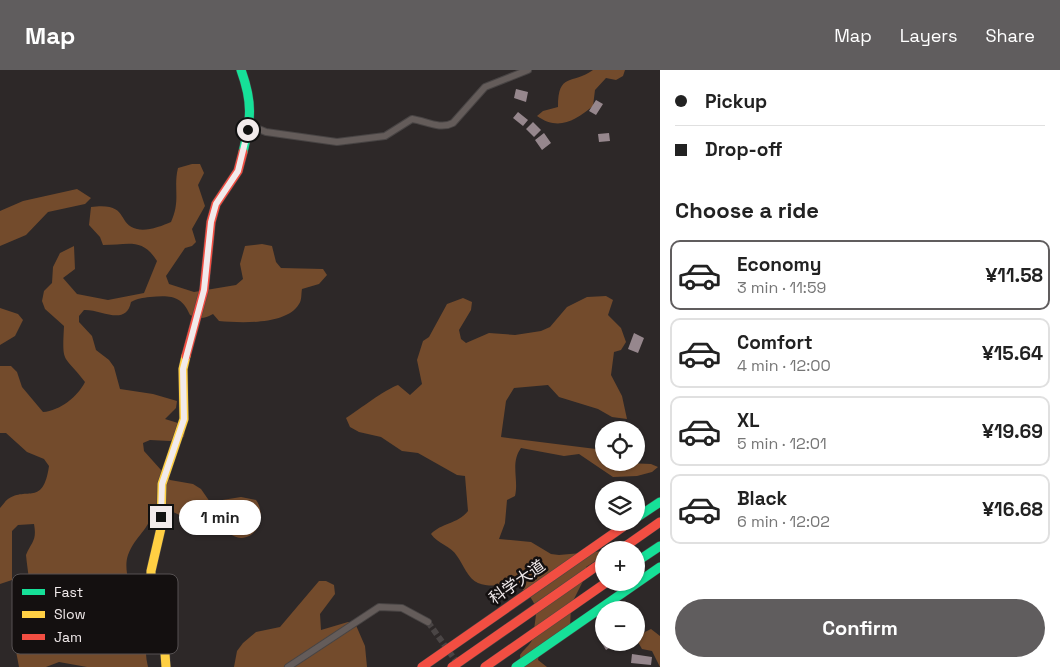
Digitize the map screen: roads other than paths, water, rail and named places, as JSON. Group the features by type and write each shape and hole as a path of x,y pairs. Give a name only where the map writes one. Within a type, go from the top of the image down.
{"main road":[{"path":"151,574 161,528 162,484 184,419 183,369 204,290 211,222 216,204 238,171 249,125 251,109 249,92 241,70"},
{"path":"645,512 660,502"},
{"path":"633,541 660,522"},
{"name":"科学大道","path":"422,667 617,531"},
{"path":"645,556 660,546"},
{"name":"科学大道","path":"452,667 595,567"},
{"path":"516,667 660,567"},
{"path":"485,667 595,590"},
{"path":"165,654 166,667"}],"street":[{"path":"249,125 266,132 337,142 385,136 412,118 439,126 448,126 454,123 485,87 528,70"},
{"path":"288,667 379,607 402,608 428,622"}],"tunnel":[{"path":"428,622 458,664"}]}
